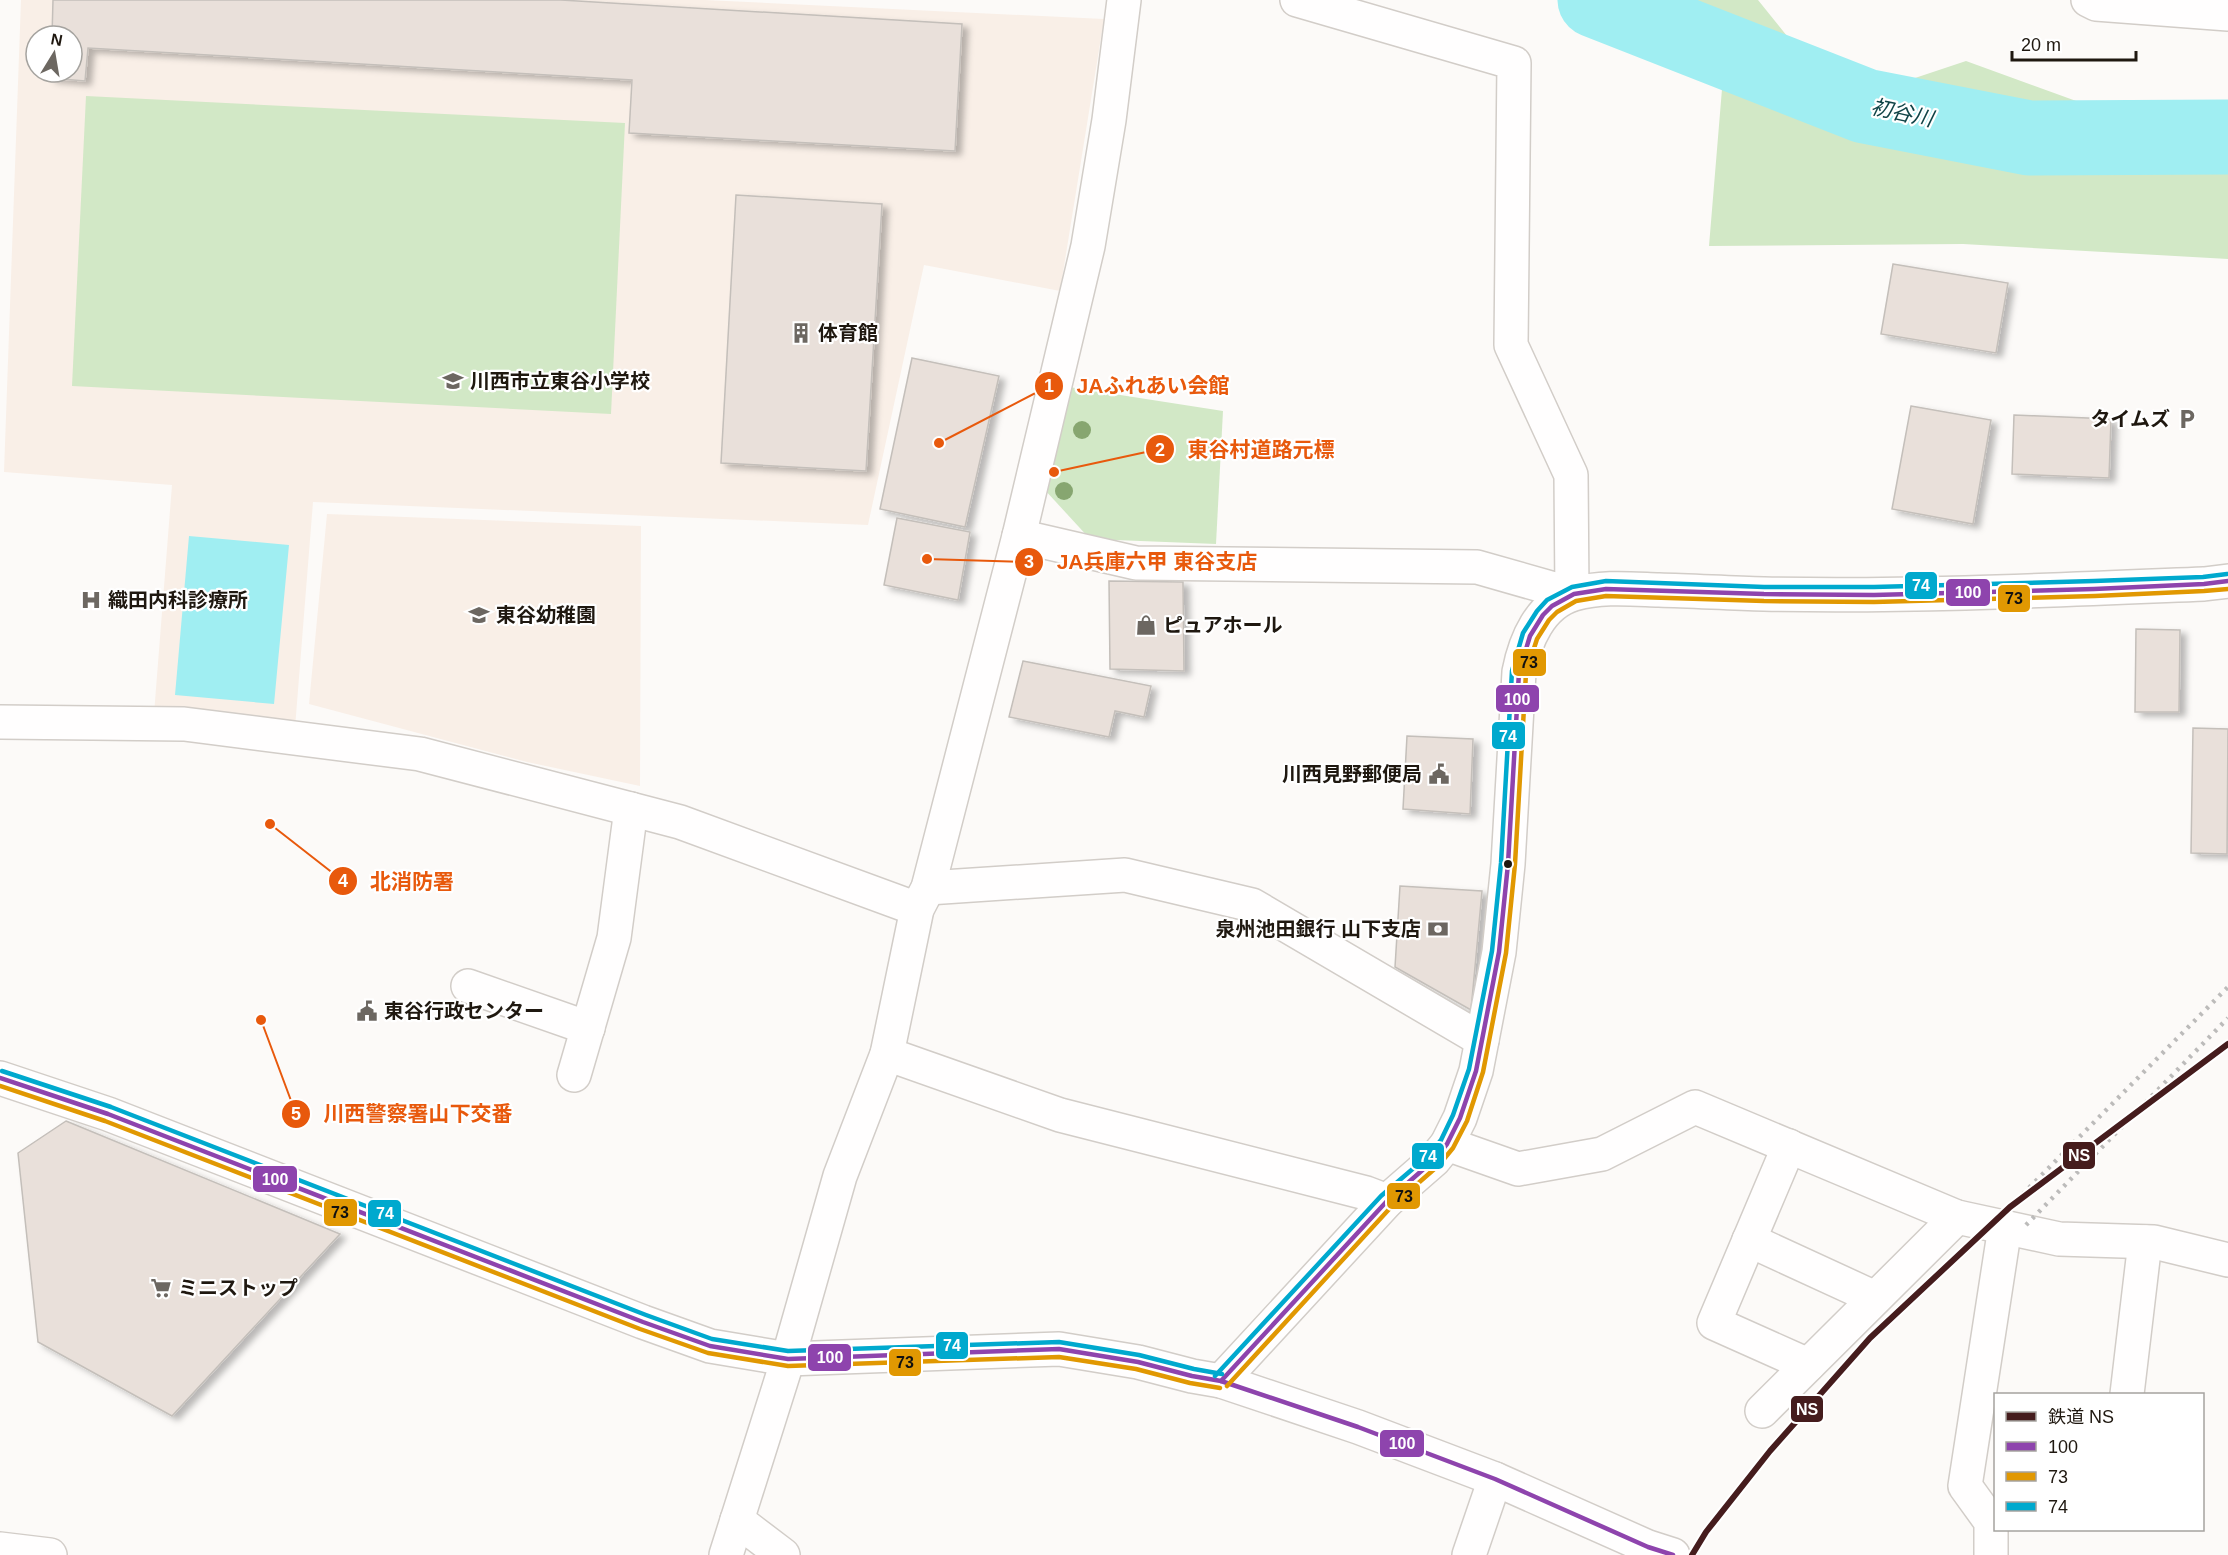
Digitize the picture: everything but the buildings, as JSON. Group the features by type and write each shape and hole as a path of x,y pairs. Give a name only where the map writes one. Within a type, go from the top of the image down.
{"street":[{"path":"726,1555 788,1359 840,1176 887,1054 922,899 1019,536 1088,246 1109,120 1124,0"},
{"path":"1297,0 1514,63 1511,345 1571,475 1572,594"},
{"path":"2088,0 2096,4 2228,14"},
{"path":"1019,536 1136,563 1477,567 1572,594"},
{"path":"1221,1381 1388,1201 1419,1175 1447,1144 1469,1095 1476,1071 1499,952 1508,864 1519,672 1524,647 1536,624 1554,604 1572,594 1610,588 1764,594 2008,592 2228,581"},
{"path":"0,722 184,724 420,754 680,822 922,899 1125,875 1252,905 1482,1040"},
{"path":"574,1075 614,938 631,809"},
{"path":"468,986 588,1028"},
{"path":"887,1054 1060,1115 1366,1192 1388,1201"},
{"path":"0,1078 108,1114 710,1346 788,1359 1059,1350 1138,1362 1221,1381 1358,1427 1495,1479 1648,1547 1672,1555"},
{"path":"1447,1144 1518,1169 1602,1154 1695,1107 1956,1217 2059,1239 2145,1242 2228,1260"},
{"path":"1789,1146 1714,1323 1808,1365"},
{"path":"1762,1411 1956,1217"},
{"path":"1991,1555 1991,1522 1965,1486 2005,1227"},
{"path":"1749,1240 1875,1298"},
{"path":"2127,1393 2145,1242"},
{"path":"1469,1555 1495,1479"},
{"path":"737,1520 783,1555"},
{"path":"0,1549 50,1555"}],"shaded area":[{"name":"川西市立東谷小学校","path":"21,0 705,0 1104,19 1060,291 924,265 868,525 313,502 295,728 154,714 172,485 4,472"},
{"name":"東谷幼稚園","path":"327,514 641,526 640,786 527,762 309,704"}],"green space":[{"path":"1566,0 1758,0 1787,36 1897,84 1966,61 2228,156 2228,259 1963,244 1709,246 1722,89 1574,16"},
{"path":"86,96 625,123 611,414 72,386"},
{"path":"1069,387 1223,411 1216,544 1090,539 1044,489"}],"water":[{"path":"189,536 289,545 274,704 175,695"}],"waterway":[{"name":"初谷川","path":"1595,0 1865,106 2029,138 2228,137"}],"railway":[{"path":"2010,1207 2228,987"},
{"path":"2026,1225 2228,1018"}],"rail line":[{"name":"NS","path":"1692,1555 1706,1532 1770,1451 1870,1338 2010,1207 2228,1044"}],"transit line":[{"name":"74","path":"1215,1376 1381,1196 1429,1155 1441,1140 1453,1115 1469,1069 1492,951 1501,863 1512,671 1523,633 1547,600 1572,587 1606,581 1764,587 1874,587 2203,577 2227,574"},
{"name":"100","path":"1221,1381 1387,1201 1434,1160 1447,1144 1460,1118 1476,1071 1499,952 1508,864 1519,672 1530,636 1543,615 1552,606 1574,594 1606,589 1874,595 2094,589 2228,581"},
{"name":"73","path":"1227,1386 1392,1206 1439,1165 1453,1148 1467,1121 1483,1072 1506,953 1515,864 1526,673 1537,639 1557,612 1576,601 1606,596 1874,602 2095,596 2228,589"},
{"name":"74","path":"2,1071 111,1107 712,1339 788,1351 1059,1342 1139,1355 1222,1374"},
{"name":"100","path":"0,1078 108,1114 710,1346 788,1359 1059,1349 1138,1362 1221,1381 1358,1427 1495,1479 1648,1547 1673,1555"},
{"name":"73","path":"0,1086 105,1121 640,1329 708,1353 788,1366 1059,1357 1136,1369 1220,1388"}],"place":[{"name":"体育館","path":"801,333"},
{"name":"川西市立東谷小学校","path":"453,381"},
{"name":"タイムズ","path":"2187,419"},
{"name":"JAふれあい会館","path":"939,443"},
{"name":"東谷村道路元標","path":"1054,472"},
{"name":"JA兵庫六甲 東谷支店","path":"927,559"},
{"name":"織田内科診療所","path":"91,600"},
{"name":"東谷幼稚園","path":"479,615"},
{"name":"ピュアホール","path":"1146,625"},
{"name":"川西見野郵便局","path":"1439,774"},
{"name":"北消防署","path":"270,824"},
{"name":"泉州池田銀行 山下支店","path":"1438,929"},
{"name":"東谷行政センター","path":"367,1011"},
{"name":"川西警察署山下交番","path":"261,1020"},
{"name":"ミニストップ","path":"161,1288"}]}
